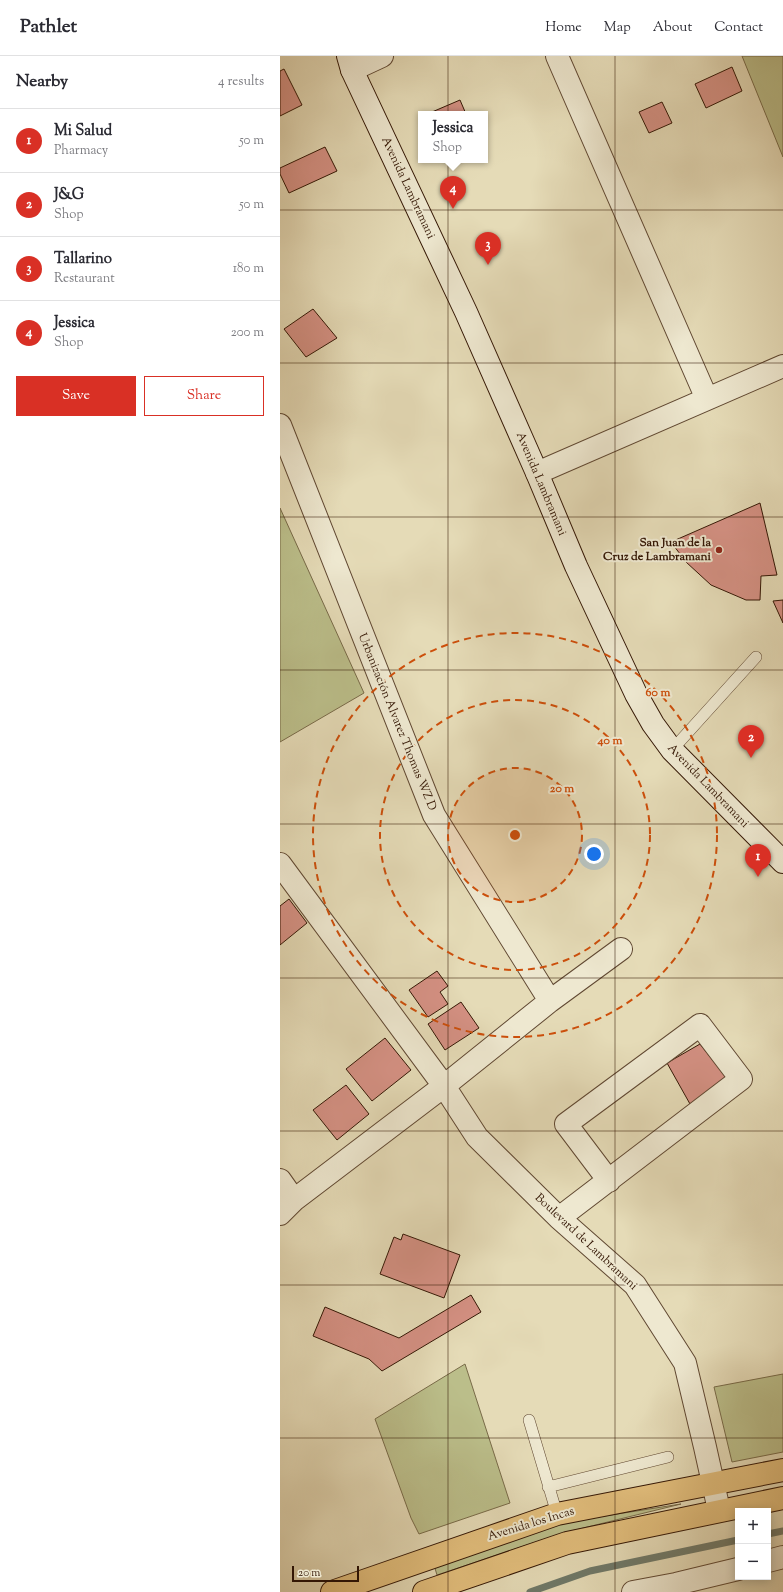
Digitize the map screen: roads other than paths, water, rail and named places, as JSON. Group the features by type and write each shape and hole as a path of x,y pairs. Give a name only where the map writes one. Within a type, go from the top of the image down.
{"main road":[{"name":"Avenida los Incas","path":"332,1592 408,1564 557,1514 783,1470"},
{"path":"424,1592 567,1543 719,1510 783,1498"},
{"path":"408,1564 416,1592"}],"street":[{"path":"348,61 382,56"},
{"path":"556,56 707,399"},
{"name":"Avenida Lambramani","path":"348,61 466,312 576,566 636,694 653,724 672,750 783,862"},
{"path":"537,473 783,366"},
{"name":"Urbanización Alvarez Thomas WZ D","path":"280,425 434,815 550,1001"},
{"name":"Boulevard de Lambramani","path":"280,864 444,1086 477,1137 559,1218 635,1285 685,1363 719,1510"},
{"path":"280,1180 287,1207 444,1086 550,1001 621,949"},
{"path":"559,1218 609,1181 741,1079 700,1025 566,1124 609,1181"},
{"path":"771,1560 783,1557"},
{"path":"633,1592 676,1584 735,1570"}],"lane":[{"path":"672,750 756,657"},
{"path":"529,1420 557,1514"},
{"path":"548,1487 668,1457"}],"waterway":[{"path":"771,1533 783,1531"},
{"path":"530,1592 590,1571 735,1541"}],"place":[{"name":"Jessica","path":"453,209"},
{"name":"Tallarino","path":"488,265"},
{"name":"San Juan de la Cruz de Lambramani","path":"719,550"},
{"name":"J&G","path":"751,758"},
{"name":"Mi Salud","path":"758,877"}]}
